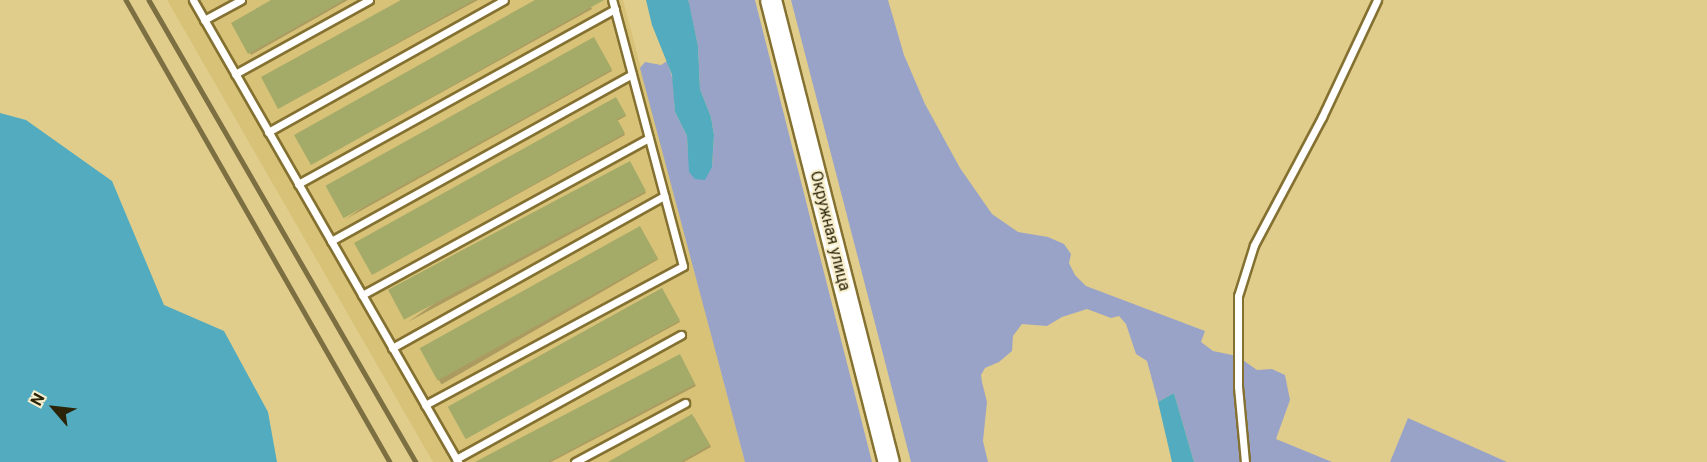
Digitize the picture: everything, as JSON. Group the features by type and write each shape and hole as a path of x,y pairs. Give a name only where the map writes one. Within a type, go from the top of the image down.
{"main road":[{"name":"Окружная улица","path":"771,0 889,462"}],"lane":[{"path":"193,0 457,460 681,335"},
{"path":"204,20 241,0"},
{"path":"235,74 369,0"},
{"path":"268,132 504,0"},
{"path":"425,405 683,266 612,0"},
{"path":"1245,462 1238,386 1238,296 1254,245 1322,117 1377,0"},
{"path":"298,184 615,9"},
{"path":"331,241 632,74"},
{"path":"362,295 649,138"},
{"path":"392,348 664,196"},
{"path":"575,462 685,403"}],"shaded area":[{"path":"167,0 623,0 745,462 433,462"},
{"path":"646,0 688,0 689,3 698,46 700,89 711,117 714,135 712,167 705,180 695,179 689,172 687,136 675,112 672,75 652,25"},
{"path":"688,0 755,0 872,462 745,462 640,68 645,62 661,65 667,61 673,80 675,112 687,136 688,152 712,167 714,135 711,117 700,89 698,46"},
{"path":"791,0 888,0 904,55 925,104 960,168 992,214 1018,232 1048,237 1064,244 1071,254 1069,263 1075,275 1086,286 1205,331 1201,342 1213,351 1237,356 1257,370 1272,369 1285,375 1290,400 1276,439 1332,462 1194,462 1174,393 1158,402 1147,361 1136,354 1126,324 1119,316 1111,318 1087,309 1062,317 1047,326 1022,324 1013,336 1012,351 999,362 985,368 981,375 987,402 983,441 988,462 911,462"},
{"path":"0,113 26,120 112,181 164,305 224,331 268,412 277,462 0,462"},
{"path":"1174,393 1194,462 1172,462 1158,402"},
{"path":"1408,418 1507,462 1390,462"}],"building":[{"path":"271,0 344,0 248,54 231,23"},
{"path":"401,0 474,0 278,109 261,77"},
{"path":"535,0 604,0 311,165 294,135"},
{"path":"594,37 612,69 343,218 325,186"},
{"path":"616,97 626,115 617,119 625,133 372,275 354,243"},
{"path":"630,161 646,191 404,320 388,290"},
{"path":"640,226 658,258 438,381 420,348"},
{"path":"662,288 680,320 466,439 448,407"},
{"path":"680,354 695,384 548,462 475,462"},
{"path":"692,414 710,445 681,462 608,462"}],"railway":[{"path":"126,0 390,462"},
{"path":"149,0 416,462"}]}
